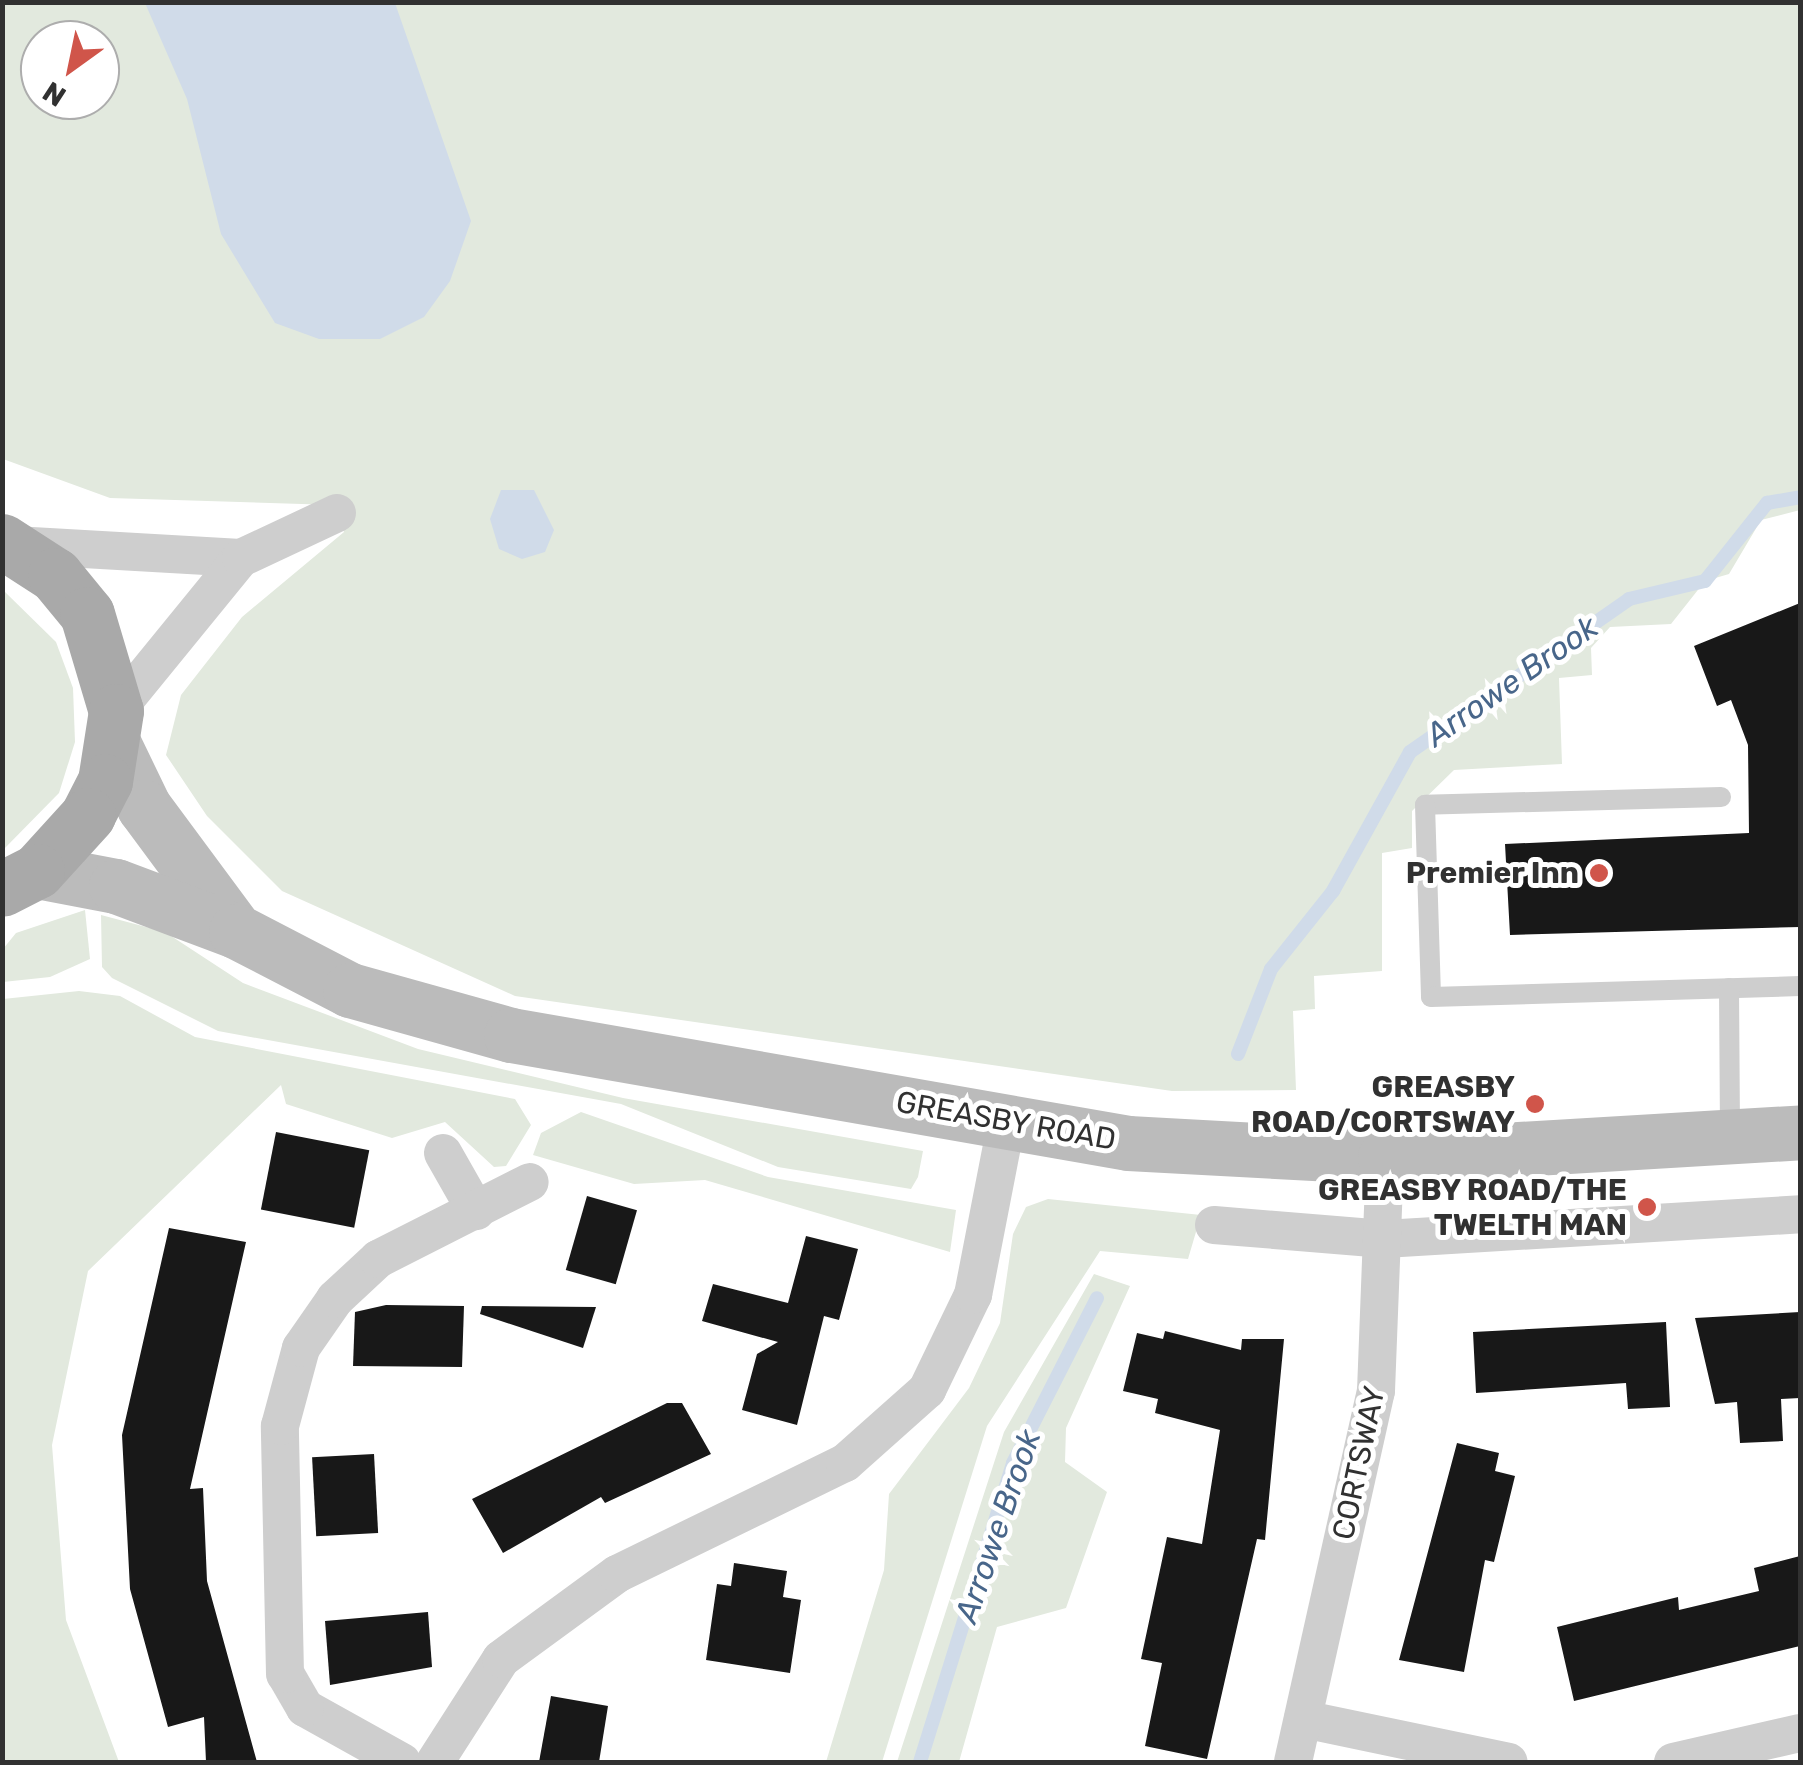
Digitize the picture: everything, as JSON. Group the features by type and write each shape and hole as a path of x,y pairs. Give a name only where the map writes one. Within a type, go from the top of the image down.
{"main road":[{"path":"8,543 87,614 115,728 88,816 16,889"},
{"name":"GREASBY ROAD","path":"115,728 144,806 236,931"},
{"name":"GREASBY ROAD","path":"16,889 116,886 236,931 350,990 511,1035 1128,1143 1385,1158 1800,1132"}],"street":[{"path":"115,728 241,558 338,513"},
{"path":"8,543 241,558"},
{"path":"436,1762 501,1659 618,1574 845,1463 927,1390 972,1294 1007,1120"},
{"path":"443,1153 476,1211"},
{"name":"CORTSWAY","path":"1293,1762 1376,1391 1385,1158"},
{"path":"402,1762 306,1708 284,1674 280,1426 301,1348 334,1300 378,1259 530,1182"},
{"path":"1214,1225 1384,1239 1800,1214"},
{"path":"1303,1719 1509,1762"},
{"path":"1673,1762 1800,1733"}],"lane":[{"path":"1721,797 1425,805 1430,997 1800,986"},
{"path":"1729,988 1730,1136"}],"shaded area":[{"path":"3,3 1800,3 1800,510 1761,520 1729,574 1705,581 1671,624 1610,627 1591,648 1592,675 1559,678 1562,764 1454,770 1412,811 1412,848 1382,853 1382,971 1314,976 1315,1009 1293,1011 1296,1090 1172,1091 515,996 282,891 207,816 166,755 181,695 242,617 344,532 334,505 110,498 3,459"},
{"path":"3,590 56,642 73,688 75,742 59,793 3,850"},
{"path":"85,910 90,959 50,977 3,982 3,949 16,933"},
{"path":"101,915 165,932 243,983 418,1049 623,1098 923,1151 918,1177 911,1189 778,1167 621,1104 218,1031 112,978 102,967"},
{"path":"79,991 120,996 195,1037 515,1099 531,1125 506,1166 494,1167 445,1122 392,1138 286,1104 281,1085 88,1271 52,1445 66,1620 119,1762 3,1762 3,999"},
{"path":"581,1112 768,1177 956,1210 950,1252 705,1180 634,1184 533,1155 541,1133"},
{"path":"1048,1199 1201,1215 1188,1259 1100,1251 987,1426 882,1762 826,1762 884,1570 889,1494 969,1388 1000,1323 1013,1234 1026,1207"},
{"path":"1094,1274 1130,1286 1066,1428 1065,1462 1107,1492 1066,1608 997,1627 959,1762 897,1762 1004,1432"}],"water":[{"path":"145,3 395,3 471,221 450,281 424,317 380,339 319,339 275,323 221,234 187,99"},
{"path":"501,490 534,490 554,530 545,552 522,559 499,549 490,519"}],"building":[{"path":"1800,603 1800,927 1510,935 1505,844 1749,833 1748,745 1731,700 1717,706 1694,646"},
{"path":"276,1132 369,1150 354,1228 261,1210"},
{"path":"587,1196 637,1210 616,1284 566,1270"},
{"path":"169,1228 246,1242 190,1489 203,1488 207,1581 257,1762 206,1762 204,1717 168,1727 130,1589 122,1435"},
{"path":"806,1236 858,1249 839,1320 824,1316 797,1425 742,1410 757,1354 778,1342 702,1321 713,1284 788,1303"},
{"path":"386,1305 464,1306 462,1367 353,1366 355,1312"},
{"path":"482,1306 596,1307 583,1348 480,1314"},
{"path":"1800,1312 1800,1398 1781,1399 1783,1441 1740,1443 1737,1402 1715,1404 1695,1318"},
{"path":"1666,1322 1670,1407 1628,1409 1626,1383 1476,1393 1473,1332"},
{"path":"1165,1331 1241,1350 1242,1339 1284,1339 1265,1540 1257,1539 1207,1759 1145,1746 1162,1663 1141,1659 1167,1537 1202,1544 1220,1430 1155,1413 1158,1399 1123,1391 1137,1333 1163,1339"},
{"path":"667,1403 682,1403 711,1454 605,1503 601,1497 503,1553 472,1499"},
{"path":"1457,1443 1499,1453 1495,1471 1515,1476 1494,1562 1485,1560 1464,1672 1399,1660"},
{"path":"374,1454 378,1533 316,1536 312,1457"},
{"path":"1800,1556 1800,1646 1574,1701 1557,1627 1678,1597 1679,1610 1759,1591 1754,1568"},
{"path":"734,1563 787,1571 783,1597 801,1600 790,1673 706,1660 717,1584 731,1586"},
{"path":"428,1612 432,1667 330,1685 325,1621"},
{"path":"551,1696 608,1706 599,1762 539,1762"}],"waterway":[{"name":"Arrowe Brook","path":"1238,1054 1271,969 1333,891 1410,752 1629,599 1705,581 1767,503 1800,497"},
{"name":"Arrowe Brook","path":"920,1762 1013,1463 1097,1298"}],"place":[{"name":"Premier Inn","path":"1599,873"},
{"name":"GREASBY ROAD/CORTSWAY","path":"1535,1104"},
{"name":"GREASBY ROAD/THE TWELTH MAN","path":"1647,1207"}]}
